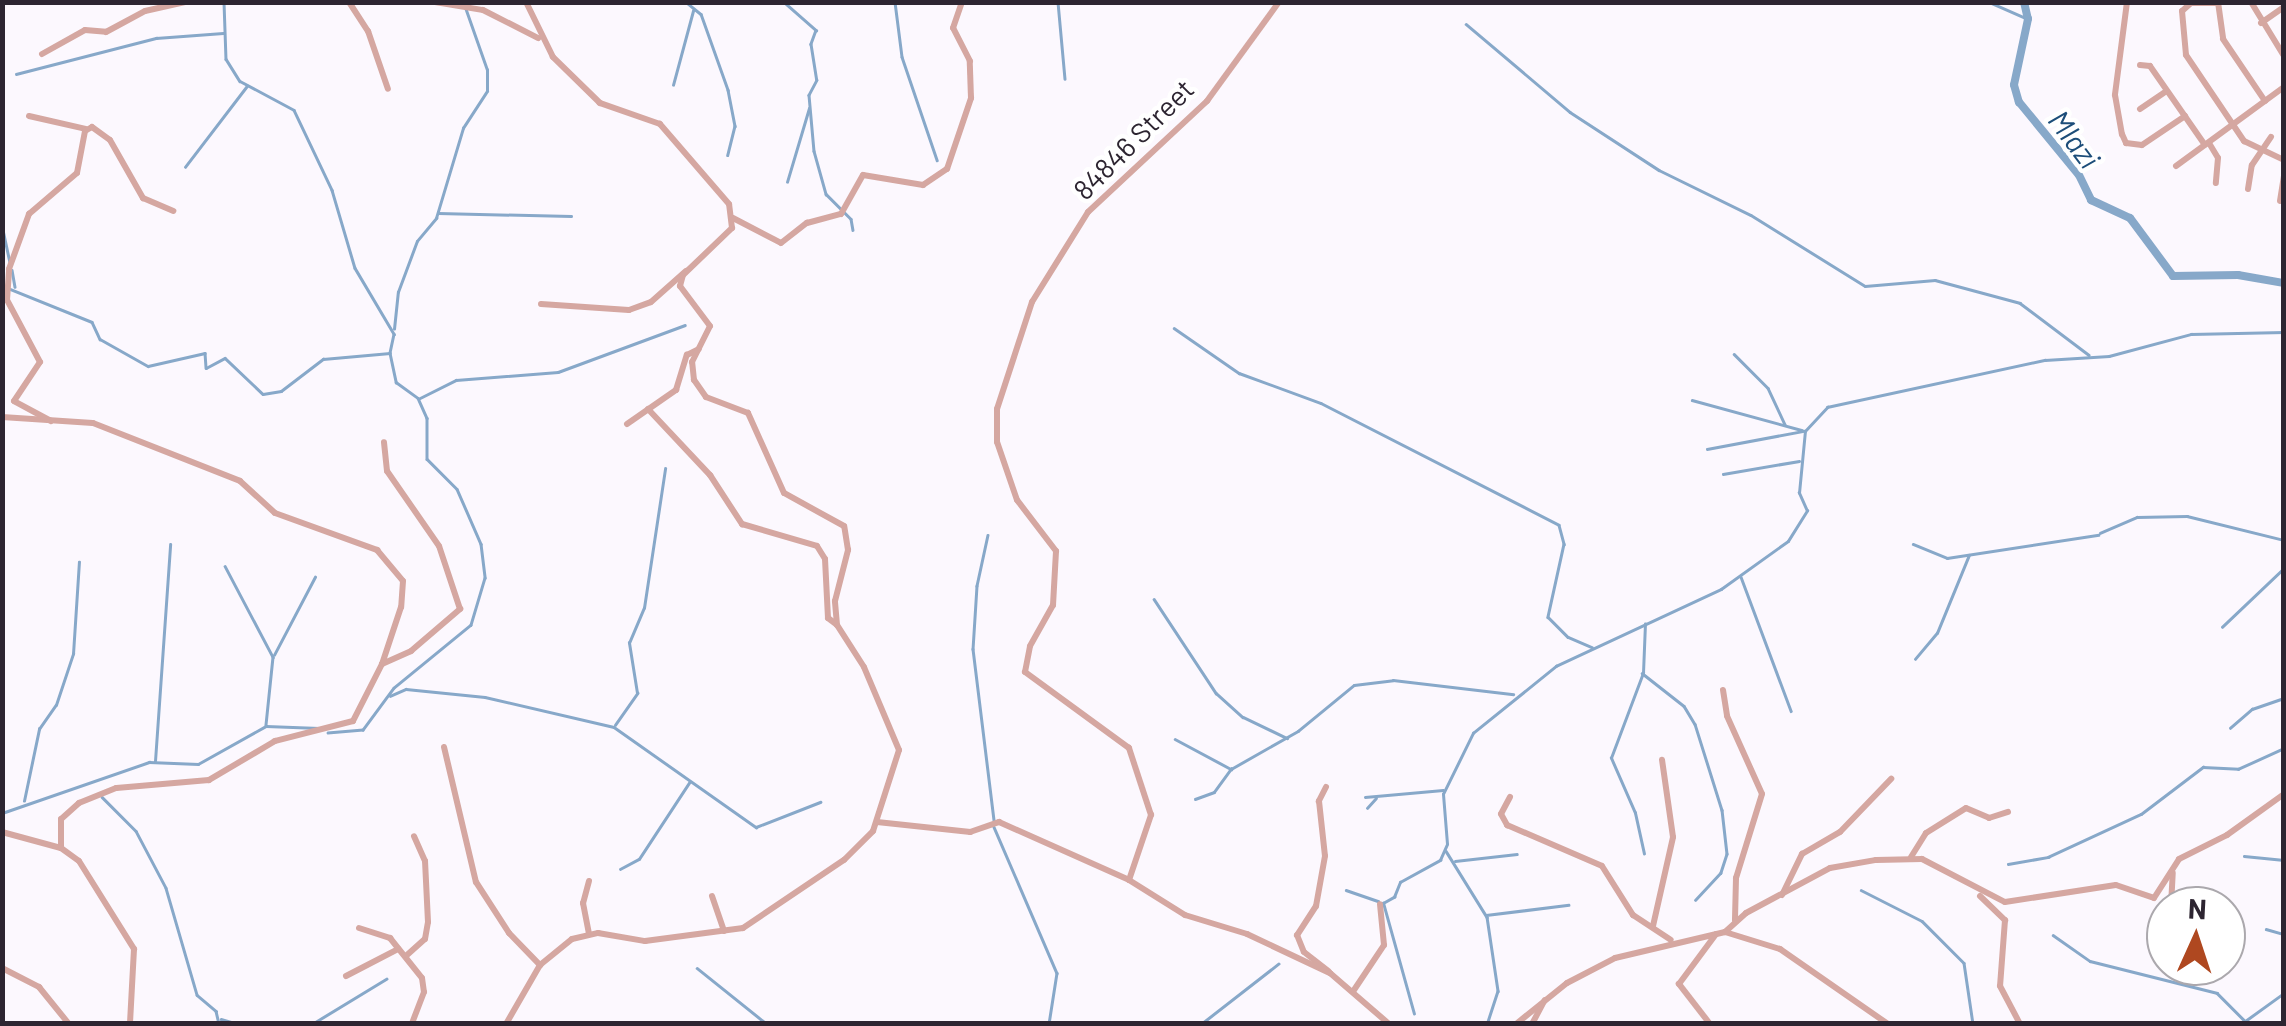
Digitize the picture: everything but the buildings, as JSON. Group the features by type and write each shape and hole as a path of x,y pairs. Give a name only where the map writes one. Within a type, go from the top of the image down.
{"street":[{"path":"42,54 86,30 106,32 145,10 185,2"},
{"path":"349,2 368,32 388,89"},
{"path":"435,2 483,10 540,39 600,102 660,124 714,181 733,218 780,243 807,223 841,214 862,175 924,185 948,169 971,98 970,61 954,28 962,2"},
{"path":"526,2 540,39"},
{"name":"84846 Street","path":"1129,880 1152,815 1129,748 1025,672 1030,646 1053,605 1056,551 1017,500 998,442 997,409 1032,302 1088,212 1207,101 1278,2"},
{"path":"2127,2 2115,95 2126,143 2145,144 2185,116"},
{"path":"2251,2 2261,24 2282,50"},
{"path":"2265,101 2223,39 2218,3 2189,3 2180,18 2186,56 2233,125 2258,152 2284,160"},
{"path":"2261,24 2284,7"},
{"path":"2140,66 2149,65 2218,158 2216,182"},
{"path":"2176,166 2284,88"},
{"path":"2140,110 2167,91"},
{"path":"29,116 103,131 143,198 173,212"},
{"path":"52,422 14,401 40,362 37,345 10,312 8,274 34,207 76,173 86,130"},
{"path":"2248,189 2258,152 2271,136"},
{"path":"2280,200 2284,176"},
{"path":"541,304 629,310 652,302 719,244 733,218"},
{"path":"506,1024 540,965 556,948 590,933 646,942 724,931 754,922 844,860 878,822 895,772 896,734 837,625 835,601 848,550 844,526 784,492 748,413 706,397 693,372 710,326 683,295 687,271"},
{"path":"627,424 676,390 687,355 700,349"},
{"path":"648,410 710,476 742,524 817,546 826,559 828,618 837,625"},
{"path":"2,416 106,427 240,482 275,513 389,559 403,592 382,664 353,721 275,742 209,780 116,788 79,804 62,819 62,848"},
{"path":"382,664 410,650 460,609 438,546 386,471 384,442"},
{"path":"1723,690 1762,794 1736,878 1734,921"},
{"path":"444,747 476,882 509,933 540,965"},
{"path":"1654,927 1674,836 1662,760"},
{"path":"1782,896 1802,854 1840,832 1892,779"},
{"path":"1326,787 1319,802 1324,856 1316,906 1297,929 1299,946 1354,990 1388,1024"},
{"path":"1710,1024 1685,998 1680,977 1734,921 1840,864 1911,857 1976,892 2015,902 2124,885 2154,898 2179,859 2227,835 2284,794"},
{"path":"1510,797 1502,814 1507,825 1602,866 1633,915 1672,942"},
{"path":"1911,857 1926,833 1966,808 1989,818 2008,812"},
{"path":"878,822 932,832 970,832 999,822 1129,880 1185,915 1248,934 1330,973"},
{"path":"2,832 62,848 79,862 130,941 130,1024"},
{"path":"407,955 425,939 428,922 425,862 414,836"},
{"path":"2172,886 2173,872"},
{"path":"589,881 583,903 590,933"},
{"path":"1976,892 2005,920 2000,986 2020,1024"},
{"path":"712,896 724,931"},
{"path":"1354,990 1384,944 1380,904"},
{"path":"359,928 390,938 407,955 424,988 412,1024"},
{"path":"1516,1024 1545,1000 1615,958 1720,933 1780,949 1866,1016 1888,1024"},
{"path":"346,976 398,949"},
{"path":"2,968 39,987 70,1024"},
{"path":"1532,1024 1545,1000"}],"waterway":[{"path":"224,2 226,59 240,81 294,110 332,190 355,268 394,334 390,353"},
{"path":"394,329 398,292 417,241 436,218 463,128 487,91 487,70 463,2"},
{"path":"686,2 701,14 728,90 735,126 728,155"},
{"path":"784,2 816,30 811,44 817,80 809,95 814,151 826,194 851,219 853,230"},
{"path":"895,2 902,57 937,160"},
{"path":"1058,2 1065,79"},
{"path":"1989,2 2028,19"},
{"name":"Mlazi","path":"2024,2 2028,19 2014,85 2019,102 2079,175 2091,200 2130,218 2173,276 2238,275 2284,283"},
{"path":"673,85 693,11"},
{"path":"1466,24 1570,112 1659,170 1751,215 1865,286 1935,280 2020,303 2089,355"},
{"path":"16,74 156,38 223,33"},
{"path":"185,167 247,86"},
{"path":"787,182 809,108"},
{"path":"438,213 571,216"},
{"path":"2,225 10,262"},
{"path":"12,270 15,287"},
{"path":"10,289 92,322 100,339 148,366 205,353 206,368 225,358 263,394 281,391 323,359 390,353 396,382 418,398 427,418 427,459 457,489 481,544 485,578 471,625 394,688 363,730 328,733"},
{"path":"420,398 456,380 558,372 685,325"},
{"path":"1174,328 1239,373 1321,403 1559,525 1564,544 1548,617 1568,637 1592,647"},
{"path":"1414,1014 1383,903 1394,897 1400,882 1440,860 1447,844 1443,794 1473,733 1556,666 1721,589 1788,541 1807,511 1799,493 1805,431 1827,407 2045,360 2109,356 2191,334 2284,332"},
{"path":"1734,354 1768,388 1785,424"},
{"path":"1692,400 1802,430"},
{"path":"1707,449 1803,431"},
{"path":"1723,474 1799,461"},
{"path":"615,725 637,693 629,643 644,608 665,469"},
{"path":"2100,533 2137,517 2187,516 2284,540"},
{"path":"988,535 977,586 973,649 994,820"},
{"path":"1913,544 1947,558 2098,535"},
{"path":"155,761 170,545"},
{"path":"1915,659 1937,633 1969,555"},
{"path":"24,801 39,729 56,705 73,654 79,562"},
{"path":"225,566 273,657 266,725"},
{"path":"2222,627 2284,568"},
{"path":"274,655 315,577"},
{"path":"1741,577 1791,711"},
{"path":"1154,599 1216,693 1243,717 1287,738"},
{"path":"1644,854 1635,813 1611,758 1643,673 1645,624"},
{"path":"1642,673 1684,706 1695,724 1722,810 1727,854 1721,873 1696,900"},
{"path":"1175,739 1231,769 1298,731 1354,685 1393,680 1513,694"},
{"path":"390,696 406,689 485,697 614,727 756,827 820,802"},
{"path":"2230,728 2252,709 2284,698"},
{"path":"2,813 149,762 198,764 266,726 319,728"},
{"path":"2008,864 2048,857 2141,814 2203,767 2238,769 2284,748"},
{"path":"1195,799 1214,792 1231,769"},
{"path":"620,869 639,859 689,783"},
{"path":"1365,797 1443,790"},
{"path":"102,797 136,831 166,888 197,995 216,1011 219,1024"},
{"path":"1367,808 1376,798"},
{"path":"994,827 1057,973 1049,1024"},
{"path":"1446,851 1487,917 1498,991 1487,1024"},
{"path":"1455,861 1517,854"},
{"path":"2244,856 2284,860"},
{"path":"1346,890 1378,901"},
{"path":"1861,890 1922,921 1964,963 1973,1024"},
{"path":"1486,915 1568,905"},
{"path":"2266,929 2284,934"},
{"path":"2053,935 2090,961 2217,993 2244,1020"},
{"path":"1201,1024 1278,964"},
{"path":"697,968 767,1024"},
{"path":"312,1024 386,979"},
{"path":"2241,1024 2284,993"},
{"path":"221,1019 238,1024"}]}
